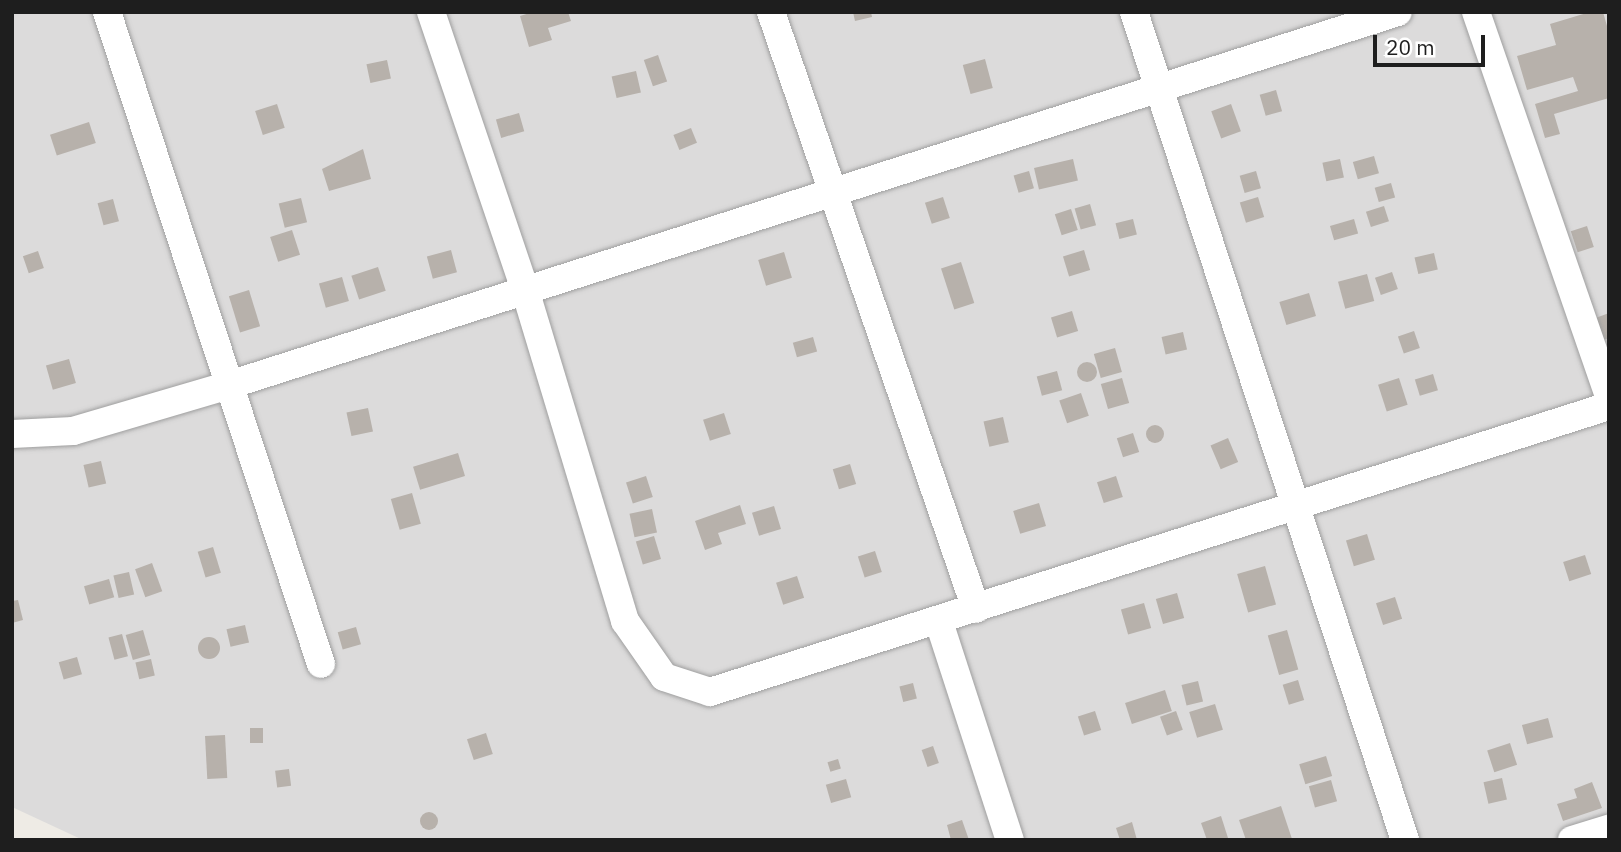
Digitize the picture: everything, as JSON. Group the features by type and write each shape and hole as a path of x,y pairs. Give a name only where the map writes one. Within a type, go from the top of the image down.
{"street":[{"path":"107,12 226,386 321,664"},
{"path":"431,12 526,293 625,621 664,677 710,692 939,622 1609,406"},
{"path":"771,12 976,609"},
{"path":"1134,12 1405,840"},
{"path":"12,434 73,430 226,386 526,293 1398,12"},
{"path":"1476,12 1609,397"},
{"path":"939,622 1010,840"},
{"path":"1573,840 1609,829"}],"shaded area":[{"path":"12,12 1609,12 1609,840 83,840 12,807"}],"building":[{"path":"533,12 568,12 571,21 548,28 552,40 529,47 520,16"},
{"path":"853,12 871,12 872,17 855,21"},
{"path":"1590,12 1603,12 1609,33 1609,98 1554,114 1560,134 1545,138 1535,104 1578,91 1573,77 1527,90 1517,56 1556,45 1550,24"},
{"path":"658,55 667,81 653,86 644,60"},
{"path":"985,59 993,88 971,94 963,65"},
{"path":"387,60 391,79 370,83 366,64"},
{"path":"636,71 641,92 617,98 612,77"},
{"path":"1276,90 1282,111 1266,116 1260,95"},
{"path":"277,104 285,128 263,135 255,111"},
{"path":"1231,104 1241,131 1221,138 1211,111"},
{"path":"519,113 524,131 501,138 496,120"},
{"path":"89,122 96,143 57,156 50,135"},
{"path":"691,128 697,143 679,150 673,135"},
{"path":"363,149 371,179 329,191 322,169"},
{"path":"1374,156 1379,173 1358,179 1353,162"},
{"path":"1073,159 1078,180 1039,189 1034,168"},
{"path":"1340,159 1344,178 1326,181 1322,163"},
{"path":"1029,171 1034,188 1019,193 1014,175"},
{"path":"1256,171 1261,188 1245,193 1240,176"},
{"path":"1391,183 1395,197 1379,202 1375,188"},
{"path":"943,197 950,218 932,224 925,203"},
{"path":"1258,197 1264,217 1246,223 1240,203"},
{"path":"301,198 307,222 285,228 279,204"},
{"path":"113,199 119,221 103,225 98,203"},
{"path":"1090,204 1096,225 1081,230 1075,208"},
{"path":"1384,206 1389,221 1371,227 1366,212"},
{"path":"1071,209 1078,230 1062,235 1055,214"},
{"path":"1133,219 1137,235 1119,239 1116,223"},
{"path":"1354,219 1358,233 1334,240 1330,226"},
{"path":"1587,226 1594,247 1578,252 1571,231"},
{"path":"292,230 300,255 278,262 270,237"},
{"path":"451,250 457,272 433,279 427,256"},
{"path":"1084,250 1090,270 1069,277 1063,256"},
{"path":"38,251 44,268 29,273 23,256"},
{"path":"784,252 792,278 766,286 758,260"},
{"path":"1434,253 1438,270 1418,274 1415,257"},
{"path":"961,262 974,303 954,309 941,268"},
{"path":"378,267 386,291 359,299 351,276"},
{"path":"1392,272 1398,289 1381,295 1375,278"},
{"path":"1367,274 1374,301 1345,309 1338,282"},
{"path":"342,277 349,301 326,308 319,284"},
{"path":"249,290 260,326 240,332 229,296"},
{"path":"1309,293 1316,316 1286,325 1279,302"},
{"path":"1072,311 1078,331 1057,338 1051,317"},
{"path":"1609,313 1609,338 1600,341 1593,319"},
{"path":"1414,331 1420,348 1404,354 1398,337"},
{"path":"1183,332 1187,350 1166,354 1162,337"},
{"path":"813,337 817,351 797,357 793,343"},
{"path":"1115,348 1122,372 1101,378 1094,354"},
{"path":"69,359 76,383 53,390 46,366"},
{"path":"1087,362 1094,365 1097,372 1094,379 1087,382 1080,379 1077,372 1080,365"},
{"path":"1057,371 1062,390 1042,396 1037,376"},
{"path":"1433,374 1438,390 1420,396 1415,380"},
{"path":"1122,378 1129,403 1108,409 1101,384"},
{"path":"1399,378 1408,405 1387,411 1378,385"},
{"path":"1081,393 1089,416 1067,423 1059,400"},
{"path":"368,408 373,431 351,436 346,413"},
{"path":"724,413 731,434 710,441 703,420"},
{"path":"1003,417 1009,442 989,447 984,421"},
{"path":"1155,425 1161,428 1164,434 1161,440 1155,443 1149,440 1146,434 1149,428"},
{"path":"1133,433 1139,452 1123,457 1117,438"},
{"path":"1228,438 1238,462 1221,469 1211,445"},
{"path":"458,453 465,476 420,490 413,467"},
{"path":"101,461 106,483 89,487 83,465"},
{"path":"850,464 856,484 839,489 833,469"},
{"path":"646,476 653,497 633,503 626,482"},
{"path":"1116,476 1123,497 1104,503 1097,482"},
{"path":"412,493 421,524 400,530 391,499"},
{"path":"1039,503 1046,526 1020,534 1013,511"},
{"path":"740,505 746,524 718,533 722,544 705,550 695,521"},
{"path":"774,506 781,529 759,536 752,513"},
{"path":"652,509 657,532 634,537 630,514"},
{"path":"1367,534 1375,560 1354,566 1346,540"},
{"path":"654,536 661,559 643,565 636,542"},
{"path":"213,547 221,573 206,577 198,552"},
{"path":"875,551 882,572 865,577 858,557"},
{"path":"1585,555 1591,574 1569,581 1563,562"},
{"path":"152,563 162,591 145,597 135,569"},
{"path":"1265,566 1276,604 1248,612 1237,574"},
{"path":"129,572 134,594 119,598 113,576"},
{"path":"797,576 804,598 783,605 776,583"},
{"path":"109,579 114,597 89,604 84,586"},
{"path":"1177,593 1184,618 1163,624 1156,599"},
{"path":"1395,597 1402,619 1383,625 1376,603"},
{"path":"18,600 23,620 12,623 12,601"},
{"path":"1144,603 1151,628 1128,635 1121,610"},
{"path":"245,625 249,643 231,647 226,629"},
{"path":"356,627 361,644 343,650 338,632"},
{"path":"143,630 150,655 133,660 126,635"},
{"path":"1287,630 1298,669 1279,675 1268,636"},
{"path":"122,634 128,656 114,660 108,638"},
{"path":"209,637 217,640 220,648 217,656 209,659 201,656 198,648 201,640"},
{"path":"77,657 82,674 64,680 59,662"},
{"path":"151,659 155,676 139,679 135,663"},
{"path":"1298,680 1304,700 1289,705 1283,685"},
{"path":"1198,681 1203,701 1187,705 1182,685"},
{"path":"913,683 917,699 903,702 899,686"},
{"path":"1165,690 1172,711 1132,724 1125,703"},
{"path":"1215,704 1223,730 1197,738 1189,712"},
{"path":"1095,711 1101,730 1084,736 1078,717"},
{"path":"1176,711 1183,730 1167,736 1160,717"},
{"path":"1548,718 1553,737 1527,744 1522,725"},
{"path":"250,728 263,728 263,743 250,743"},
{"path":"486,733 493,754 474,760 467,739"},
{"path":"225,735 227,778 207,779 205,736"},
{"path":"1510,743 1517,765 1494,772 1487,750"},
{"path":"933,746 939,763 928,767 922,750"},
{"path":"1326,756 1332,776 1305,784 1299,764"},
{"path":"838,759 841,769 830,772 827,762"},
{"path":"289,769 291,786 277,788 275,771"},
{"path":"1502,778 1507,799 1488,804 1483,782"},
{"path":"846,779 851,797 831,803 826,785"},
{"path":"1331,780 1337,801 1315,807 1309,786"},
{"path":"1592,782 1602,808 1563,821 1557,804 1577,798 1574,789"},
{"path":"1281,806 1292,839 1246,840 1239,820"},
{"path":"425,812 433,812 438,821 436,828 425,830 420,825 420,817"},
{"path":"1221,816 1228,838 1207,840 1201,823"},
{"path":"962,820 969,840 951,840 947,825"},
{"path":"1132,822 1137,840 1120,840 1116,828"}]}
